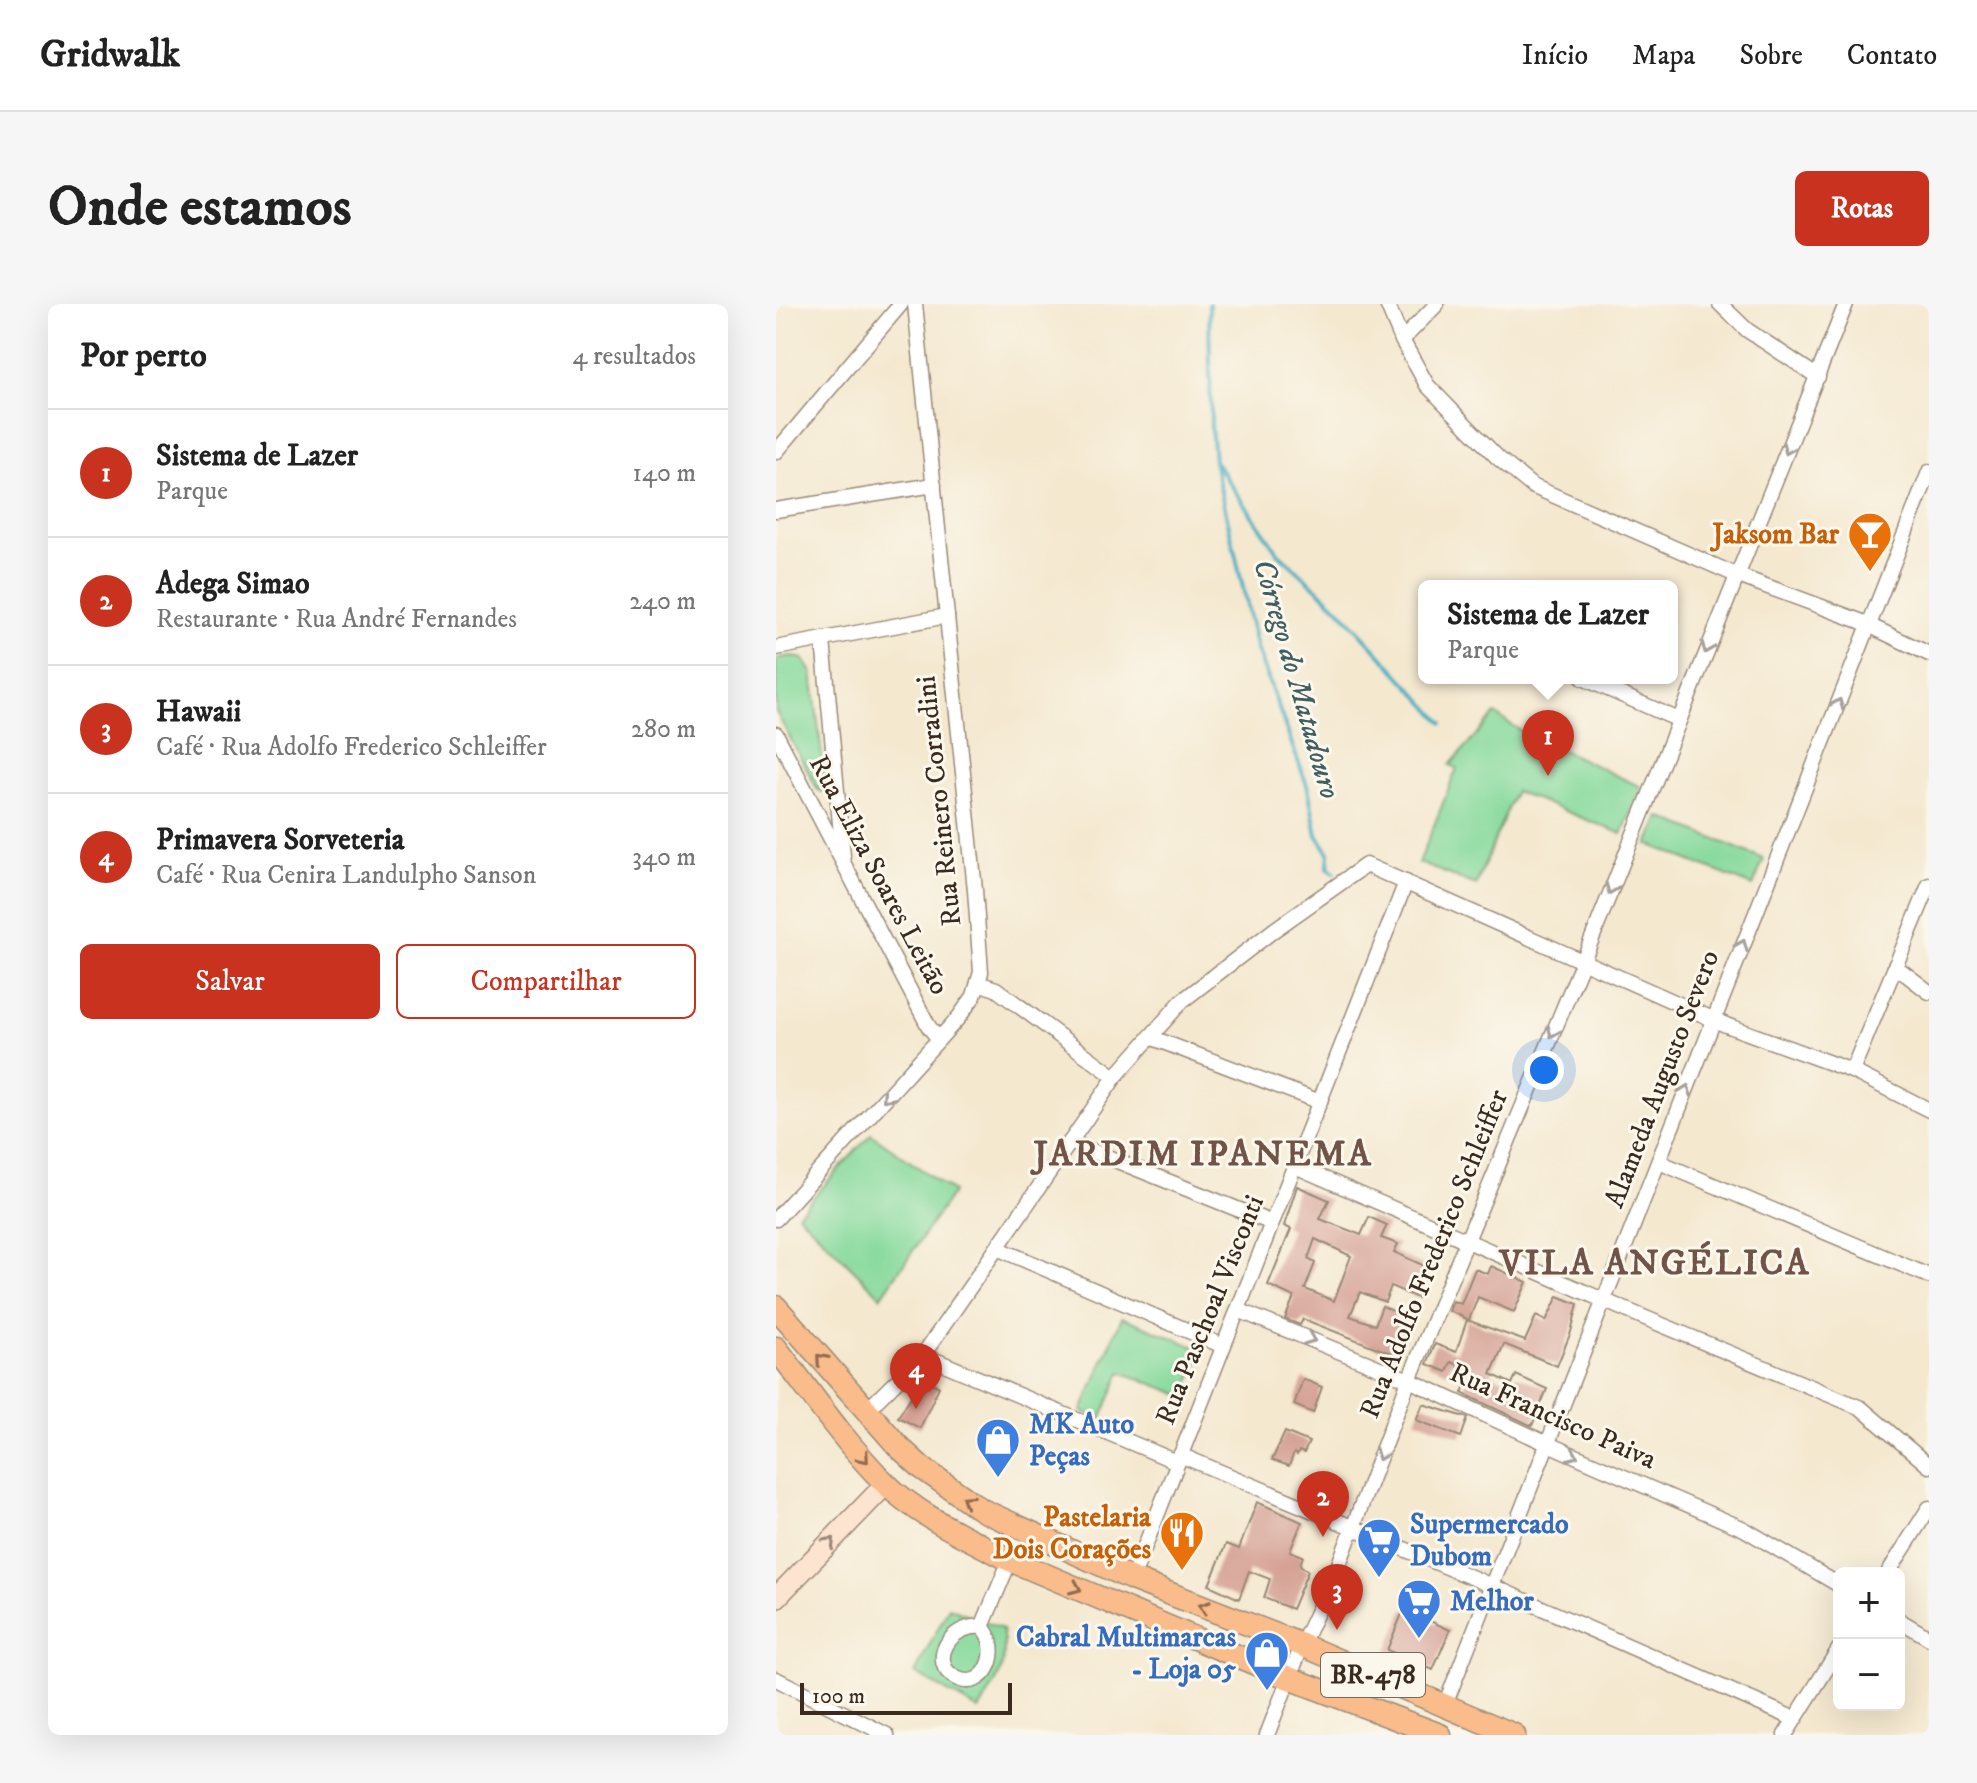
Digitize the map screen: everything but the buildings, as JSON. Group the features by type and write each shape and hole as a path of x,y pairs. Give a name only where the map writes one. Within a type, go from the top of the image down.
{"main road":[{"name":"BR-478","path":"776,1307 898,1446 922,1468 982,1510 1132,1579 1302,1645 1514,1735"},
{"name":"BR-478","path":"776,1348 886,1484 920,1510 1010,1560 1289,1678 1440,1735"},
{"path":"776,1598 886,1484 893,1472 898,1446"}],"street":[{"path":"776,452 901,304"},
{"name":"Rua Reinero Corradini","path":"776,1219 959,1017 974,996 981,972 915,304"},
{"path":"1387,304 1402,340 1427,385 1498,458 1532,486 1736,575 1929,654"},
{"path":"1402,340 1437,304"},
{"path":"1720,304 1747,330 1818,377"},
{"name":"Rua Adolfo Frederico Schleiffer","path":"1267,1735 1353,1529 1465,1241 1583,961 1846,304"},
{"name":"Alameda Augusto Severo","path":"1445,1705 1929,472"},
{"path":"776,510 934,485"},
{"path":"776,648 947,616"},
{"path":"823,640 844,865"},
{"path":"1597,684 1679,720"},
{"name":"Rua Eliza Soares Leitão","path":"776,734 929,1027 939,1039"},
{"path":"866,1411 923,1355 1115,1077 1182,1001 1274,930 1366,865 1713,1017 1852,1071 1929,1110"},
{"name":"Rua Paschoal Visconti","path":"1132,1579 1406,882"},
{"path":"1852,1071 1929,885"},
{"path":"1895,966 1929,992"},
{"path":"978,983 996,989 1115,1077"},
{"path":"1150,1037 1320,1102"},
{"path":"1070,1142 1272,1223"},
{"path":"1659,1162 1929,1276"},
{"path":"1295,1166 1861,1408 1929,1466"},
{"path":"997,1248 1223,1346"},
{"name":"Rua Francisco Paiva","path":"1238,1310 1409,1380 1744,1529 1833,1581"},
{"path":"923,1355 1491,1586 1795,1719"},
{"path":"1892,1567 1929,1508"},
{"path":"982,1627 1010,1560"},
{"path":"1905,1624 1929,1638"},
{"path":"1785,1735 1833,1659"},
{"path":"776,1679 887,1735"}],"green space":[{"path":"790,656 803,659 812,672 826,789 823,792 818,790 776,712 776,659"},
{"path":"1495,714 1553,752 1556,747 1641,787 1622,834 1515,791 1476,885 1419,863 1457,768 1450,765"},
{"path":"1660,817 1764,859 1753,886 1648,844"},
{"path":"871,1134 953,1192 881,1297 798,1214"},
{"path":"1122,1317 1200,1349 1200,1357 1184,1396 1121,1372 1101,1420 1082,1411"},
{"path":"949,1607 1002,1629 1003,1662 992,1690 979,1710 915,1673"}],"waterway":[{"name":"Córrego do Matadouro","path":"1209,304 1214,461 1257,649 1308,788 1317,835 1329,853 1328,868 1334,873"},
{"path":"1216,463 1278,553 1337,607 1443,723"}],"place":[{"name":"Jaksom Bar","path":"1870,573"},
{"name":"Sistema de Lazer","path":"1548,776"},
{"name":"Primavera Sorveteria","path":"916,1409"},
{"name":"MK Auto Peças","path":"998,1479"},
{"name":"Adega Simao","path":"1323,1537"},
{"name":"Pastelaria Dois Corações","path":"1182,1572"},
{"name":"Supermercado Dubom","path":"1379,1579"},
{"name":"Hawaii","path":"1337,1630"},
{"name":"Melhor","path":"1419,1640"},
{"name":"Cabral Multimarcas - Loja 05","path":"1267,1692"}],"district":[{"name":"JARDIM IPANEMA","path":"1203,1154"},
{"name":"VILA ANGÉLICA","path":"1655,1263"}]}
